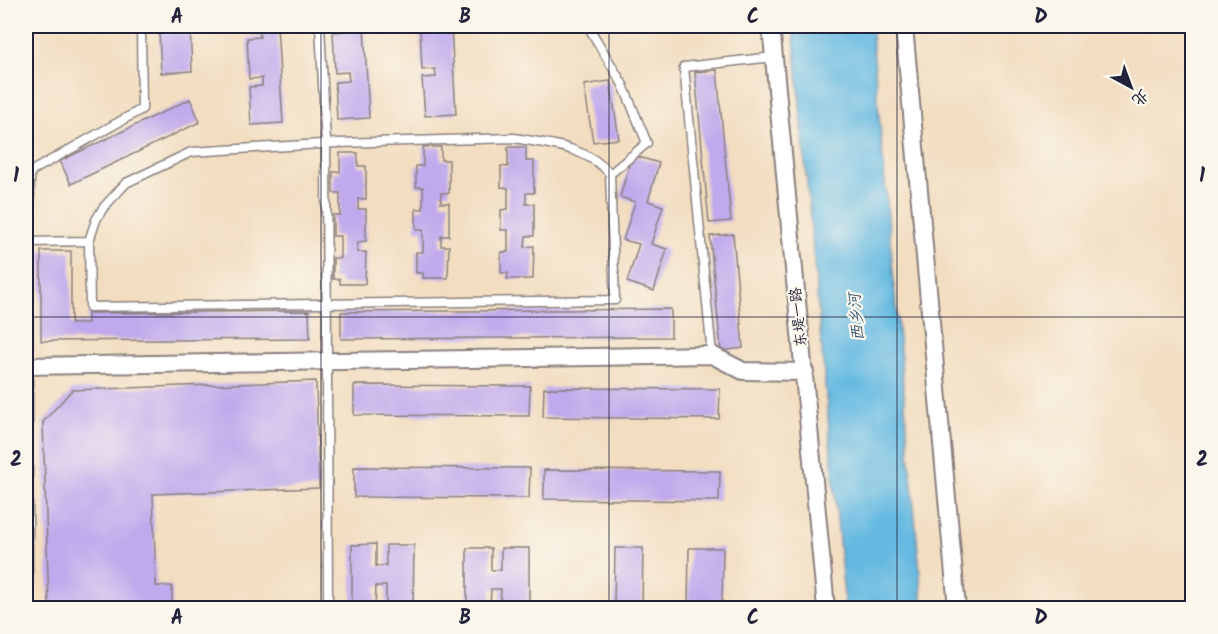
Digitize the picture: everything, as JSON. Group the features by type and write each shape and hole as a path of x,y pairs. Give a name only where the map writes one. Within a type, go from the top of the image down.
{"street":[{"name":"东堤一路","path":"771,26 826,609"},
{"path":"904,26 957,609"},
{"path":"27,366 712,354 743,371 805,372"}],"lane":[{"path":"28,609 27,242 30,172 142,109 141,26"},
{"path":"320,26 326,143 328,609"},
{"path":"588,26 623,85 647,143 610,174"},
{"path":"712,354 684,67 774,57"},
{"path":"514,138 566,147 601,163 610,174 615,300 90,307 89,241 103,208 126,183 191,152 326,143 514,138"},
{"path":"27,242 89,241"}],"water":[{"name":"西乡河","path":"793,26 871,26 923,608 845,608"}],"building":[{"path":"172,26 190,26 192,71 161,73 159,32 172,32"},
{"path":"246,26 277,26 283,123 251,125 249,87 262,86 262,78 249,79 247,38 260,37 259,31 246,31"},
{"path":"346,26 364,26 369,118 337,120 335,82 349,81 348,72 335,73 333,32 346,31"},
{"path":"433,26 451,26 456,114 425,116 422,78 436,77 435,69 422,70 420,29 433,28"},
{"path":"717,70 731,221 709,223 695,72"},
{"path":"610,81 619,139 593,142 584,85"},
{"path":"190,99 200,122 71,184 60,161"},
{"path":"423,147 441,147 441,160 449,160 449,193 441,193 441,203 449,203 449,236 441,236 441,246 449,246 448,278 423,278 423,273 416,273 416,252 423,252 423,230 416,230 416,209 423,209 423,187 416,187 416,166 423,166"},
{"path":"508,147 526,147 526,161 534,161 534,193 526,193 526,204 534,204 534,236 526,236 525,247 534,246 533,279 507,279 508,273 501,273 501,252 508,252 508,230 501,230 501,210 508,209 508,188 501,187 501,166 508,167"},
{"path":"340,153 358,153 358,166 366,166 366,199 358,199 358,209 366,209 366,241 358,242 357,252 366,252 365,284 340,284 340,279 333,279 333,258 340,258 340,236 333,236 333,215 340,215 340,193 333,193 333,172 340,172"},
{"path":"632,155 659,163 648,201 663,206 651,244 667,249 654,291 627,282 639,244 623,240 635,202 620,197"},
{"path":"733,234 743,348 721,351 710,236"},
{"path":"41,251 71,251 71,324 88,323 88,313 309,311 310,339 41,341"},
{"path":"671,309 671,337 341,339 341,312"},
{"path":"316,381 319,488 153,494 156,586 172,586 172,608 49,608 43,422 72,390"},
{"path":"354,385 530,386 529,416 354,415"},
{"path":"544,388 720,389 719,419 543,417"},
{"path":"354,467 530,468 529,498 354,497"},
{"path":"544,470 720,471 719,501 544,499"},
{"path":"376,544 376,566 386,566 386,545 414,545 413,608 386,608 386,586 376,586 375,608 352,608 352,545"},
{"path":"467,548 491,548 491,570 501,570 501,548 529,548 529,608 500,608 501,589 491,589 490,608 467,608"},
{"path":"615,548 643,548 642,608 614,608"},
{"path":"689,548 723,548 722,608 688,608"}]}
